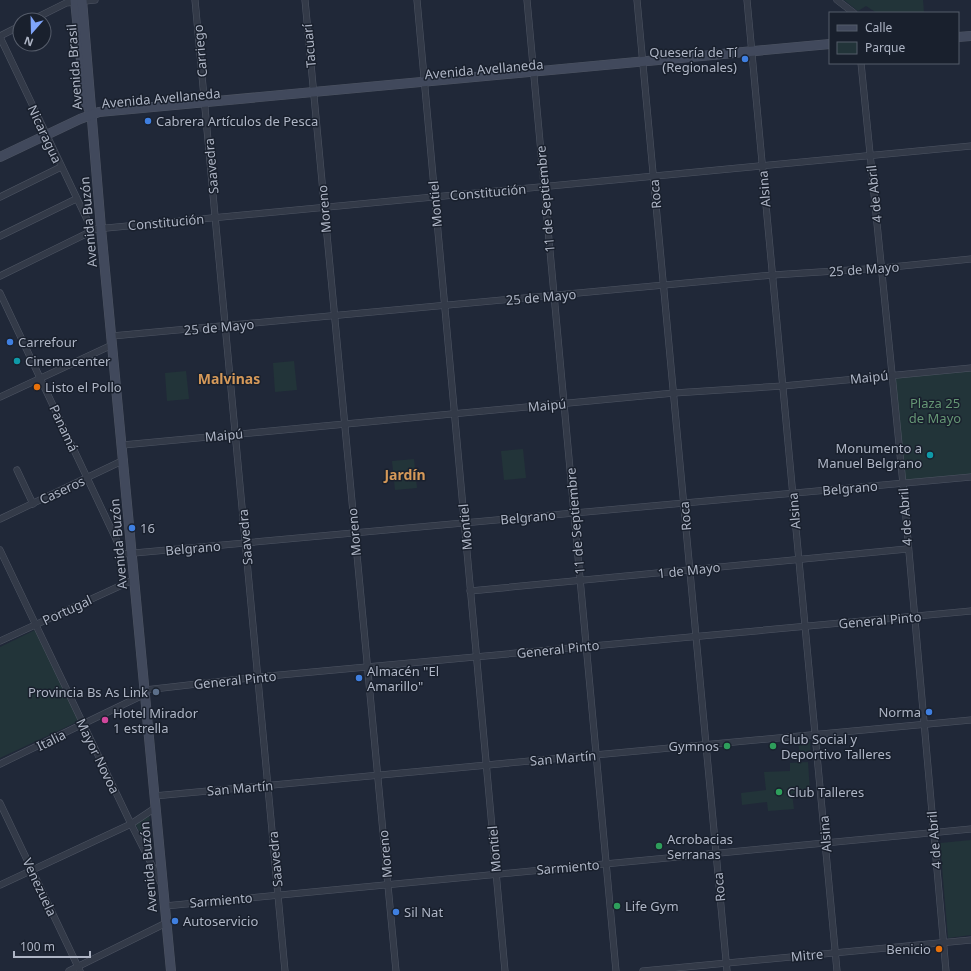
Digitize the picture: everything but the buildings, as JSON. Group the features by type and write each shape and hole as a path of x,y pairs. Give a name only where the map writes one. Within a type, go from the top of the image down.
{"main road":[{"name":"Avenida Brasil","path":"79,1 92,101 91,115"},
{"path":"959,33 971,31"},
{"path":"959,37 971,36"},
{"name":"Avenida Avellaneda","path":"752,54 829,44"},
{"name":"Avenida Avellaneda","path":"91,115 102,117 205,105 643,64 752,54 829,49"},
{"path":"0,157 91,115"},
{"name":"Avenida Buzón","path":"91,115 171,971"}],"street":[{"path":"48,12 66,3 95,0"},
{"name":"Carriego","path":"195,0 205,105"},
{"name":"Tacuarí","path":"305,0 313,95"},
{"name":"Montiel","path":"417,0 505,971"},
{"name":"11 de Septiembre","path":"527,0 616,971"},
{"name":"Roca","path":"637,0 727,971"},
{"name":"Alsina","path":"747,0 837,971"},
{"path":"837,0 853,12"},
{"path":"0,37 12,30"},
{"name":"Nicaragua","path":"0,37 61,168 92,230"},
{"name":"4 de Abril","path":"861,64 882,268 946,971"},
{"name":"Moreno","path":"313,95 396,971"},
{"name":"Saavedra","path":"205,105 285,971"},
{"name":"Constitución","path":"0,276 92,230 101,228 971,146"},
{"path":"0,197 61,168"},
{"path":"0,236 76,199"},
{"name":"25 de Mayo","path":"112,340 225,326 971,259"},
{"name":"Panamá","path":"0,293 123,554 132,554"},
{"path":"0,397 40,378 112,340"},
{"name":"Maipú","path":"122,445 674,393 783,386 971,368"},
{"name":"Caseros","path":"0,520 124,460"},
{"path":"16,470 32,504"},
{"name":"Belgrano","path":"132,554 971,477"},
{"name":"1 de Mayo","path":"470,591 907,549"},
{"name":"Mayor Novoa","path":"0,550 131,824 163,887"},
{"name":"Portugal","path":"0,641 135,579"},
{"name":"General Pinto","path":"145,692 258,677 971,611"},
{"name":"Italia","path":"0,764 145,692"},
{"name":"San Martín","path":"154,796 486,764 816,736 971,720"},
{"name":"Venezuela","path":"0,804 79,969"},
{"path":"0,885 131,824 155,808"},
{"name":"Sarmiento","path":"165,906 971,829"},
{"path":"69,971 79,969 166,923"},
{"name":"Mitre","path":"643,971 971,940"}],"green space":[{"path":"844,0 923,0 924,12 875,12 866,6 858,11"},
{"path":"294,361 297,390 275,392 273,363"},
{"path":"186,371 189,399 167,401 165,373"},
{"name":"Plaza 25 de Mayo","path":"971,371 971,474 905,480 895,377"},
{"path":"523,449 526,478 504,480 501,451"},
{"path":"414,459 417,488 395,490 392,461"},
{"path":"35,630 79,721 0,758 0,647"},
{"path":"810,740 811,756 800,757 798,741"},
{"path":"808,762 810,791 792,793 794,809 768,811 767,802 742,805 741,793 766,790 764,772 790,771 790,763"},
{"path":"149,812 153,853 150,854 135,823"},
{"path":"971,840 971,935 948,938 940,843"}],"place":[{"name":"Quesería de Tí (Regionales)","path":"745,59"},
{"name":"Cabrera Artículos de Pesca","path":"148,121"},
{"name":"Carrefour","path":"10,342"},
{"name":"Cinemacenter","path":"17,361"},
{"name":"Listo el Pollo","path":"37,387"},
{"name":"Monumento a Manuel Belgrano","path":"930,455"},
{"name":"16","path":"132,528"},
{"name":"Almacén \"El Amarillo\"","path":"359,678"},
{"name":"Provincia Bs As Link","path":"156,692"},
{"name":"Norma","path":"929,712"},
{"name":"Hotel Mirador 1 estrella","path":"105,720"},
{"name":"Gymnos","path":"727,746"},
{"name":"Club Social y Deportivo Talleres","path":"773,746"},
{"name":"Club Talleres","path":"779,792"},
{"name":"Acrobacias Serranas","path":"659,846"},
{"name":"Life Gym","path":"617,906"},
{"name":"Sil Nat","path":"396,912"},
{"name":"Autoservicio","path":"175,921"},
{"name":"Benicio","path":"939,949"}],"district":[{"name":"Malvinas","path":"229,378"},
{"name":"Jardín","path":"405,474"}]}
